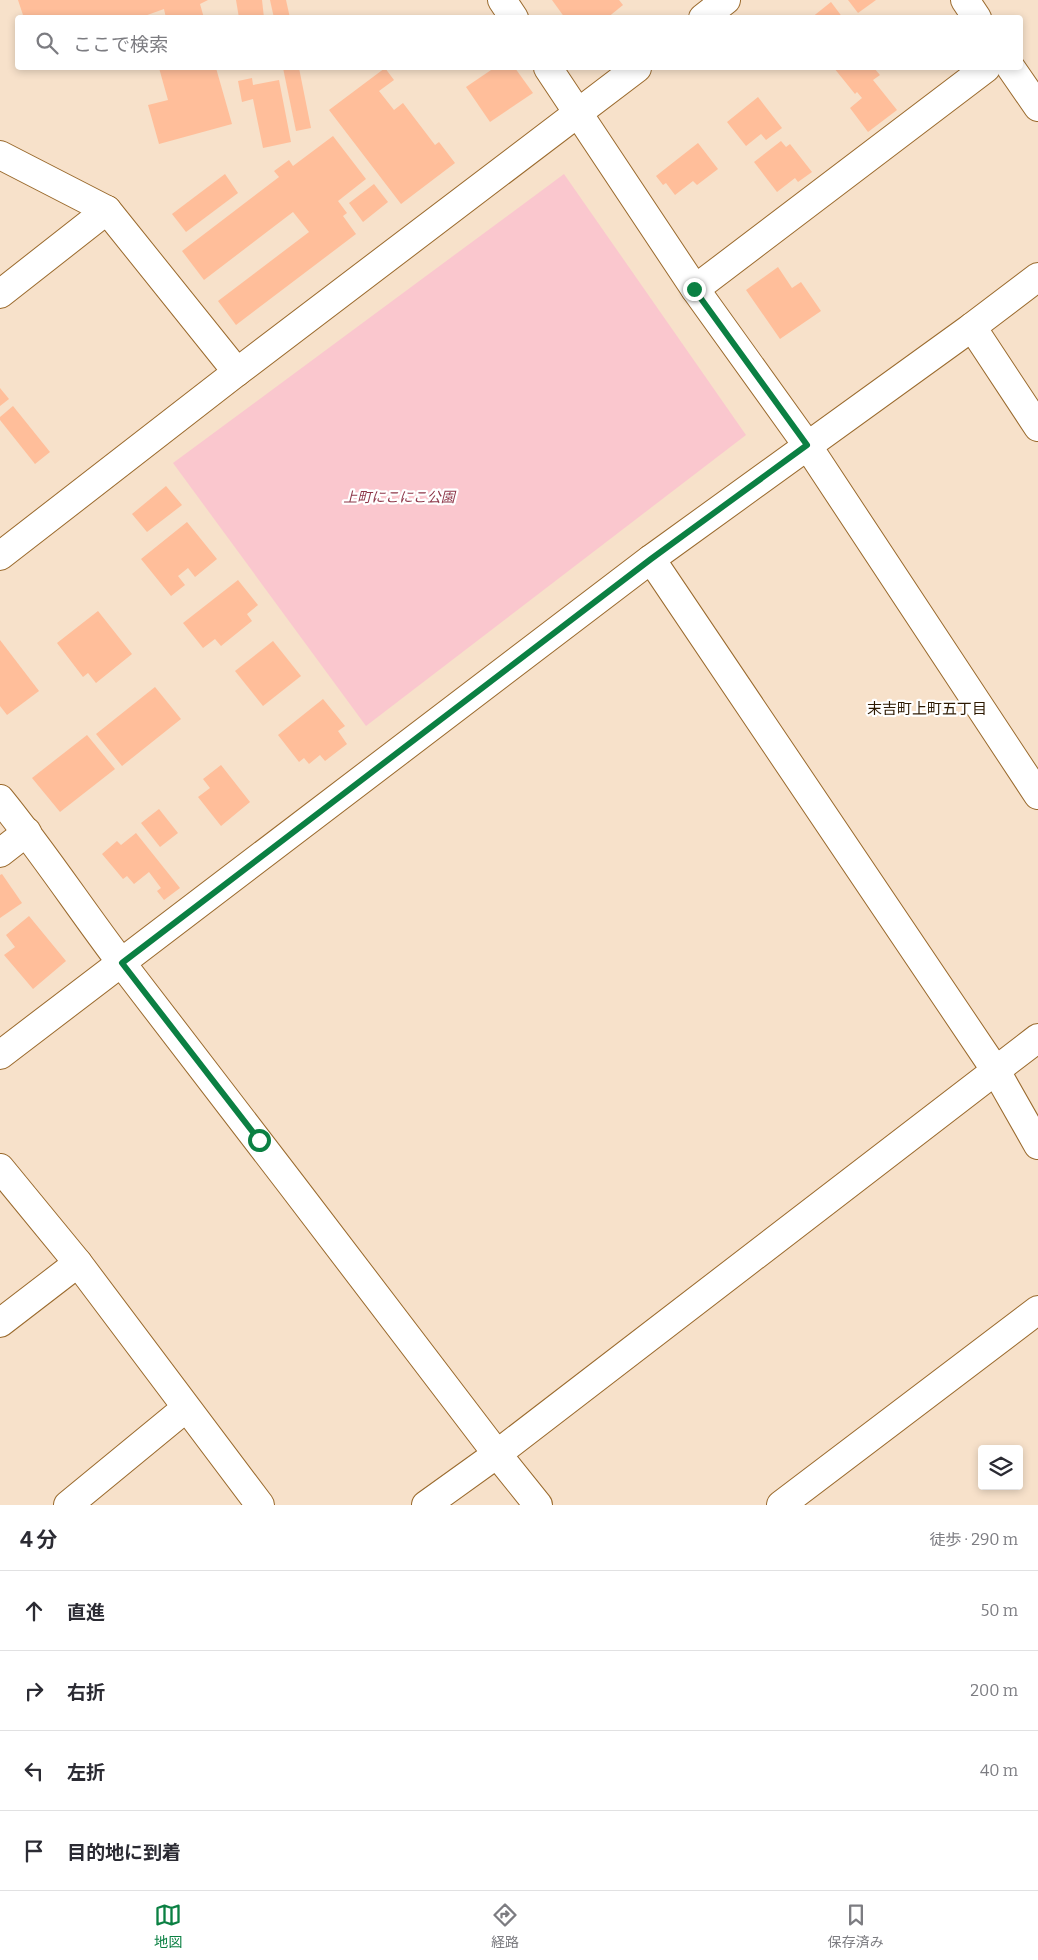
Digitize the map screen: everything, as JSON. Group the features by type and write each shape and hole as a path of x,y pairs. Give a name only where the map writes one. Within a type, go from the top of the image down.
{"street":[{"path":"502,0 512,15"},
{"path":"707,15 726,0"},
{"path":"965,0 975,15"},
{"path":"549,70 579,112 694,289 807,445 1038,795"},
{"path":"0,556 237,372 634,70"},
{"path":"694,289 983,70"},
{"path":"1012,70 1038,107"},
{"path":"0,155 107,210 237,372"},
{"path":"0,294 107,210"},
{"path":"0,1055 651,559 972,327 1038,277"},
{"path":"972,327 1038,428"},
{"path":"651,559 996,1071 1038,1144"},
{"path":"0,799 27,832 122,963 538,1505"},
{"path":"0,853 27,832"},
{"path":"426,1505 497,1454 1038,1038"},
{"path":"0,1168 78,1263 260,1505"},
{"path":"0,1323 78,1263"},
{"path":"781,1505 1038,1310"},
{"path":"68,1505 186,1408"}],"green space":[{"name":"上町にこにこ公園","path":"564,174 746,435 366,726 173,463"}],"building":[{"path":"18,0 208,0 200,4 203,15 165,15 164,9 147,15 23,15"},
{"path":"236,0 262,0 264,15 238,15"},
{"path":"270,0 286,0 289,15 273,15"},
{"path":"552,0 619,0 623,5 611,15 563,15"},
{"path":"848,0 876,0 858,13"},
{"path":"831,2 841,15 815,15"},
{"path":"160,70 217,70 232,124 159,144 148,105 168,100"},
{"path":"283,70 299,70 311,128 296,131"},
{"path":"382,70 386,70 394,80 379,91 394,110 403,103 435,145 439,142 455,163 401,204 329,110"},
{"path":"491,70 516,70 533,93 490,122 466,87"},
{"path":"836,70 876,70 880,75 873,80 897,110 868,132 850,108 862,98 857,92 855,94"},
{"path":"252,78 253,85 279,80 291,142 263,148 253,99 242,102 238,81"},
{"path":"758,97 782,128 766,140 761,134 746,146 727,122"},
{"path":"333,136 366,179 338,201 347,213 343,216 356,234 236,325 218,301 309,232 293,212 204,280 182,251 279,177 274,171 289,160 293,166"},
{"path":"781,141 786,147 790,144 812,172 798,182 795,178 777,192 754,162"},
{"path":"698,143 718,169 697,185 693,181 675,195 666,183 663,185 656,176"},
{"path":"225,174 238,193 186,232 172,214"},
{"path":"374,184 388,202 363,222 349,203"},
{"path":"778,267 792,288 801,282 821,311 780,339 746,290"},
{"path":"0,388 9,399 0,406"},
{"path":"13,406 50,452 35,464 0,420 0,417"},
{"path":"166,486 182,505 147,532 132,514"},
{"path":"187,522 217,559 195,577 188,568 178,576 185,585 171,596 141,559"},
{"path":"238,580 258,605 247,614 252,621 221,646 215,639 203,648 183,623"},
{"path":"98,611 132,654 96,683 88,673 83,677 57,643"},
{"path":"0,640 39,691 7,715 0,706"},
{"path":"273,641 301,676 263,706 235,671"},
{"path":"155,687 181,719 122,766 96,734"},
{"path":"323,699 345,726 338,731 347,744 325,761 320,755 309,764 304,758 299,762 278,735"},
{"path":"87,735 115,769 60,812 32,778"},
{"path":"221,765 250,802 221,826 198,797 210,788 203,779"},
{"path":"159,809 178,833 160,847 141,823"},
{"path":"136,833 180,888 164,900 157,891 161,888 149,872 134,884 127,876 123,879 102,854 117,841 121,845"},
{"path":"2,874 22,903 0,918 0,875"},
{"path":"29,916 66,961 33,989 4,955 15,947 6,935"}],"district":[{"name":"末吉町上町五丁目","path":"927,709"}],"route":[{"path":"259,1140 122,963 651,559 807,445 694,289"}]}
